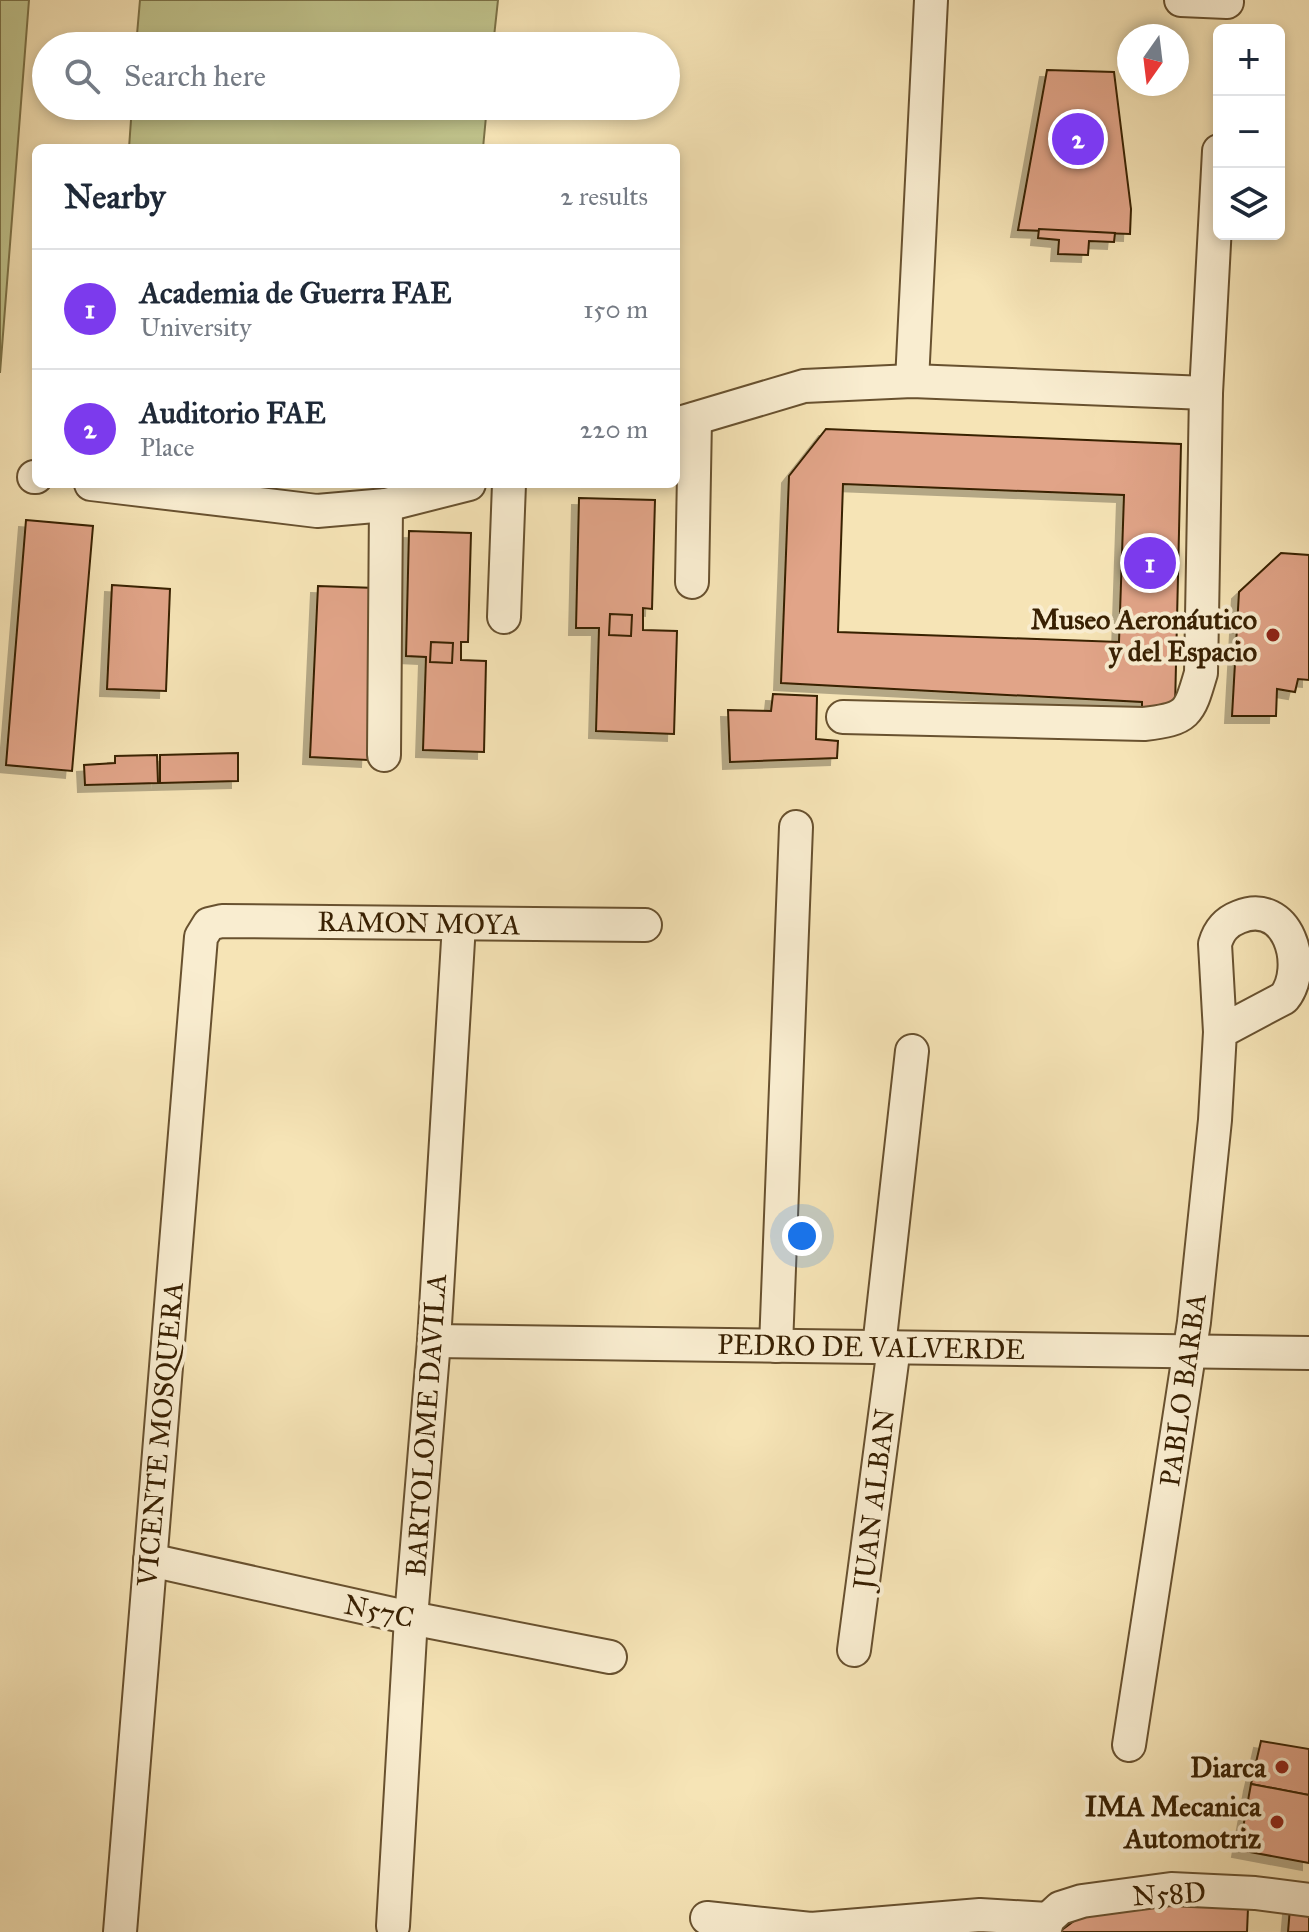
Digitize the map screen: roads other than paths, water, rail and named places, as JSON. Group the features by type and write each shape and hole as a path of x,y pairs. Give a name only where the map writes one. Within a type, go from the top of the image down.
{"street":[{"path":"912,381 931,0"},
{"path":"1181,0 1226,11"},
{"path":"843,717 1144,724 1172,721 1192,706 1201,673 1206,393 1218,168"},
{"path":"692,582 685,422 804,386 912,381 1206,393"},
{"path":"124,488 317,511 386,505 453,488"},
{"path":"504,617 509,488"},
{"path":"384,755 386,505"},
{"path":"776,1346 796,827"},
{"name":"RAMON MOYA","path":"201,937 209,924 222,921 645,925"},
{"name":"BARTOLOME DAVILA","path":"393,1926 411,1618 434,1341 459,924"},
{"name":"VICENTE MOSQUERA","path":"120,1932 201,937"},
{"name":"PABLO BARBA","path":"1129,1745 1190,1352 1215,1120 1220,1032"},
{"name":"JUAN ALBAN","path":"854,1650 886,1347 912,1051"},
{"name":"PEDRO DE VALVERDE","path":"434,1341 1309,1353"},
{"name":"N57C","path":"150,1560 411,1618 610,1657"},
{"name":"N58D","path":"1046,1926 1060,1908 1082,1901 1171,1889 1255,1893 1309,1900"},
{"path":"707,1918 811,1929 980,1915 1046,1926"}],"place":[{"name":"Auditorio FAE","path":"1078,139"},
{"name":"Academia de Guerra FAE","path":"1150,563"},
{"name":"Museo Aeronáutico y del Espacio","path":"1273,635"},
{"name":"Diarca","path":"1282,1767"},
{"name":"IMA Mecanica Automotriz","path":"1277,1822"}]}
